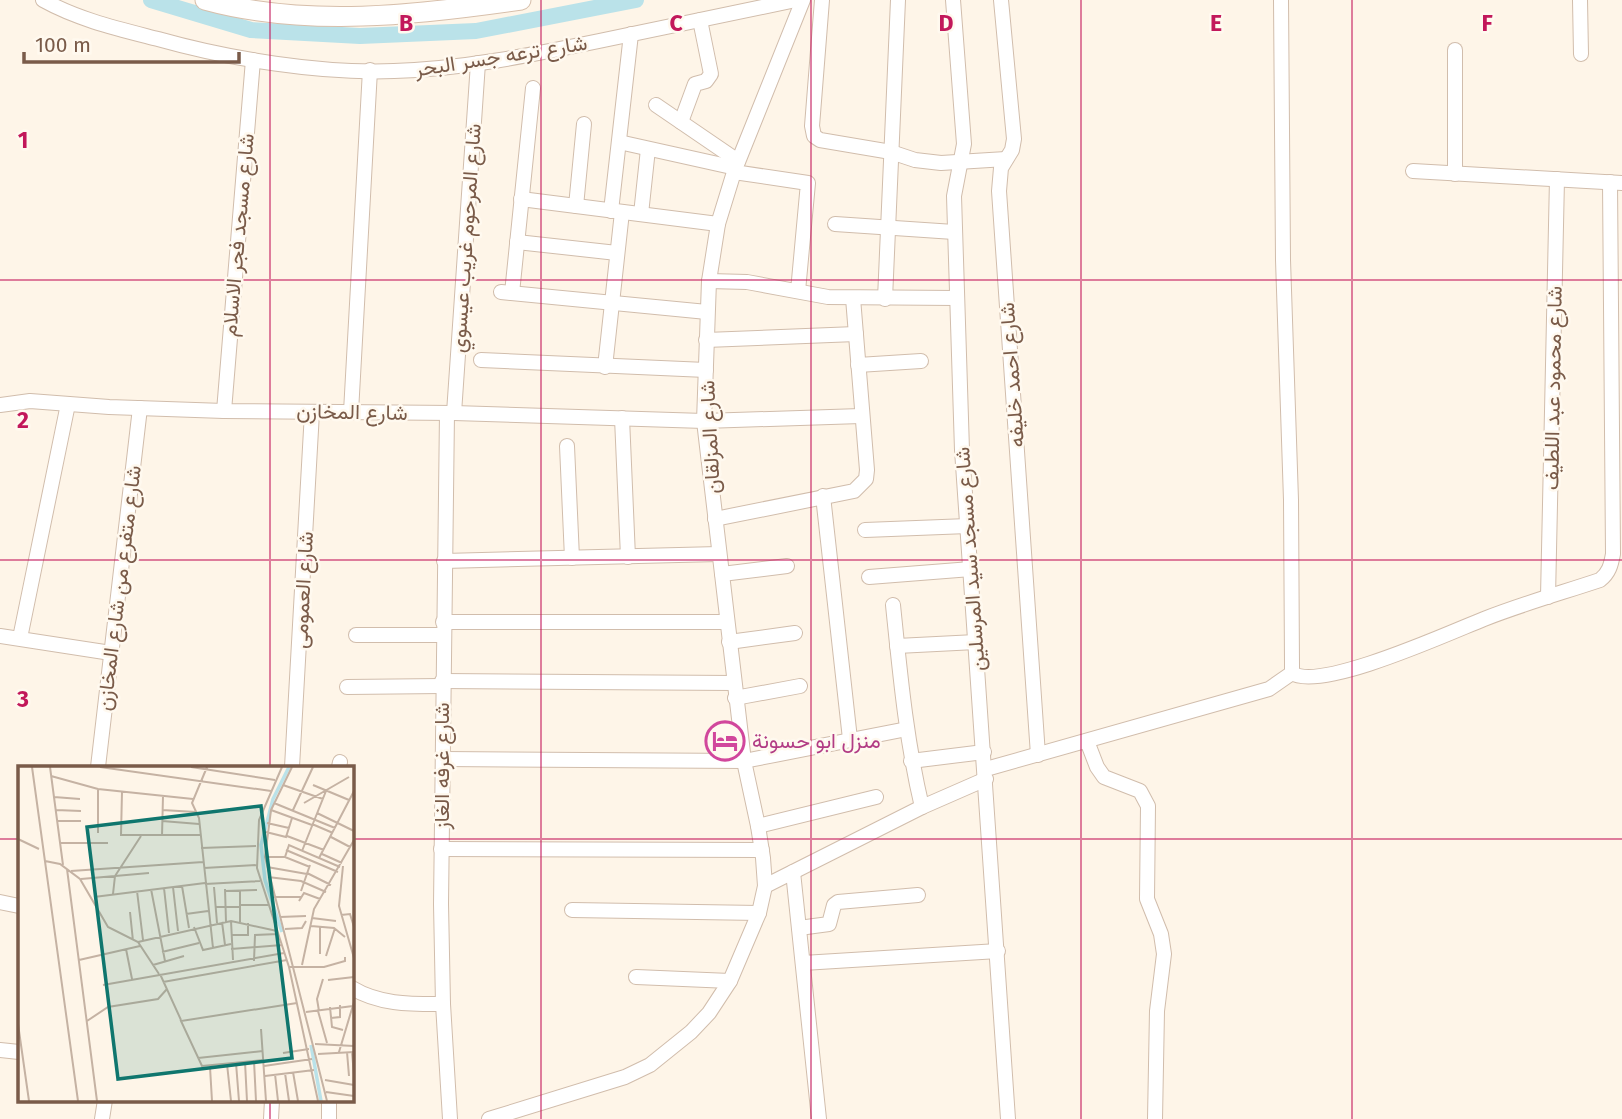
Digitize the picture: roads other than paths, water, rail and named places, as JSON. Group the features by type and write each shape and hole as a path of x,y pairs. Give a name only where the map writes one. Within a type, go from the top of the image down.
{"street":[{"name":"شارع ترعه جسر البحر","path":"43,0 92,22 185,47 253,60 370,70 446,68 516,58 796,0"},
{"path":"205,0 248,10 396,7 521,0"},
{"name":"شارع المزلقان","path":"489,1119 625,1077 650,1065 709,1013 730,981 759,913 765,886 762,850 744,761 734,690 704,421 707,312 718,224 736,167 803,0"},
{"path":"822,0 812,126 814,136 820,140 891,152 915,160 961,163 1006,159"},
{"path":"885,299 898,0"},
{"name":"شارع مسجد سيد المرسلين","path":"953,0 964,144 955,184 956,299 968,526 1008,1119"},
{"name":"شارع احمد خليفه","path":"1001,0 1014,139 1012,150 1001,168 999,191 1038,755"},
{"path":"1281,0 1283,260 1291,500 1292,673"},
{"path":"1580,0 1581,54"},
{"path":"681,122 695,84 706,80 711,74 700,20"},
{"path":"605,367 617,253 618,142 631,34"},
{"path":"1455,50 1455,174"},
{"name":"شارع مسجد فجر الاسلام","path":"224,411 253,60"},
{"name":"شارع المرحوم غريب عيسوي","path":"451,413 478,63"},
{"path":"351,412 370,70"},
{"path":"533,88 517,242 507,292 707,312"},
{"path":"656,105 736,167"},
{"path":"576,206 584,124"},
{"path":"618,142 808,183 798,290"},
{"path":"641,214 648,149"},
{"path":"1292,673 1298,677 1311,677 1388,659 1484,618 1600,580 1610,568 1617,528 1616,182 1413,171"},
{"name":"شارع محمود عبد اللطيف","path":"1548,597 1558,179"},
{"path":"522,199 718,224"},
{"path":"835,224 954,232"},
{"path":"517,242 617,253"},
{"path":"709,281 747,282 828,297 956,299"},
{"path":"715,519 854,491 866,479 853,298"},
{"path":"706,340 856,334"},
{"path":"481,360 706,370"},
{"path":"858,365 921,362"},
{"name":"شارع المخازن","path":"0,405 15,401 224,411 451,413 704,421 862,416"},
{"path":"20,638 68,404"},
{"name":"شارع متفرع من شارع المخازن","path":"97,766 140,408"},
{"name":"شارع العمومى","path":"292,766 312,412"},
{"name":"شارع غرفه الغاز","path":"450,1119 443,1004 441,849 444,561 451,413"},
{"path":"622,418 628,557"},
{"path":"567,446 572,558"},
{"path":"823,496 850,739"},
{"path":"865,530 968,526"},
{"path":"444,561 719,554"},
{"path":"722,574 787,566"},
{"path":"869,577 971,569"},
{"path":"893,605 906,729 922,807"},
{"path":"356,635 443,629 727,622"},
{"path":"729,642 795,632"},
{"path":"0,636 111,653"},
{"path":"897,646 976,642"},
{"path":"765,886 986,774 1038,755 1269,689 1292,673"},
{"path":"347,687 442,683 734,690 800,686"},
{"path":"443,759 744,761 906,729"},
{"path":"1087,741 1104,777 1140,791 1148,806 1147,899 1161,934 1164,954 1157,1011 1155,1119"},
{"path":"911,761 984,752"},
{"path":"758,826 877,797"},
{"path":"441,849 762,850"},
{"path":"793,872 819,1119"},
{"path":"799,928 829,924 834,905 838,902 918,895"},
{"path":"0,902 18,906"},
{"path":"572,910 759,913"},
{"path":"803,963 998,951"},
{"path":"636,978 730,981"},
{"path":"354,989 378,1000 404,1004 443,1004"},
{"path":"0,1050 18,1052"}],"waterway":[{"path":"151,0 251,30 360,36 476,31 636,0"}],"place":[{"name":"منزل ابو حسونة","path":"725,741"}]}
